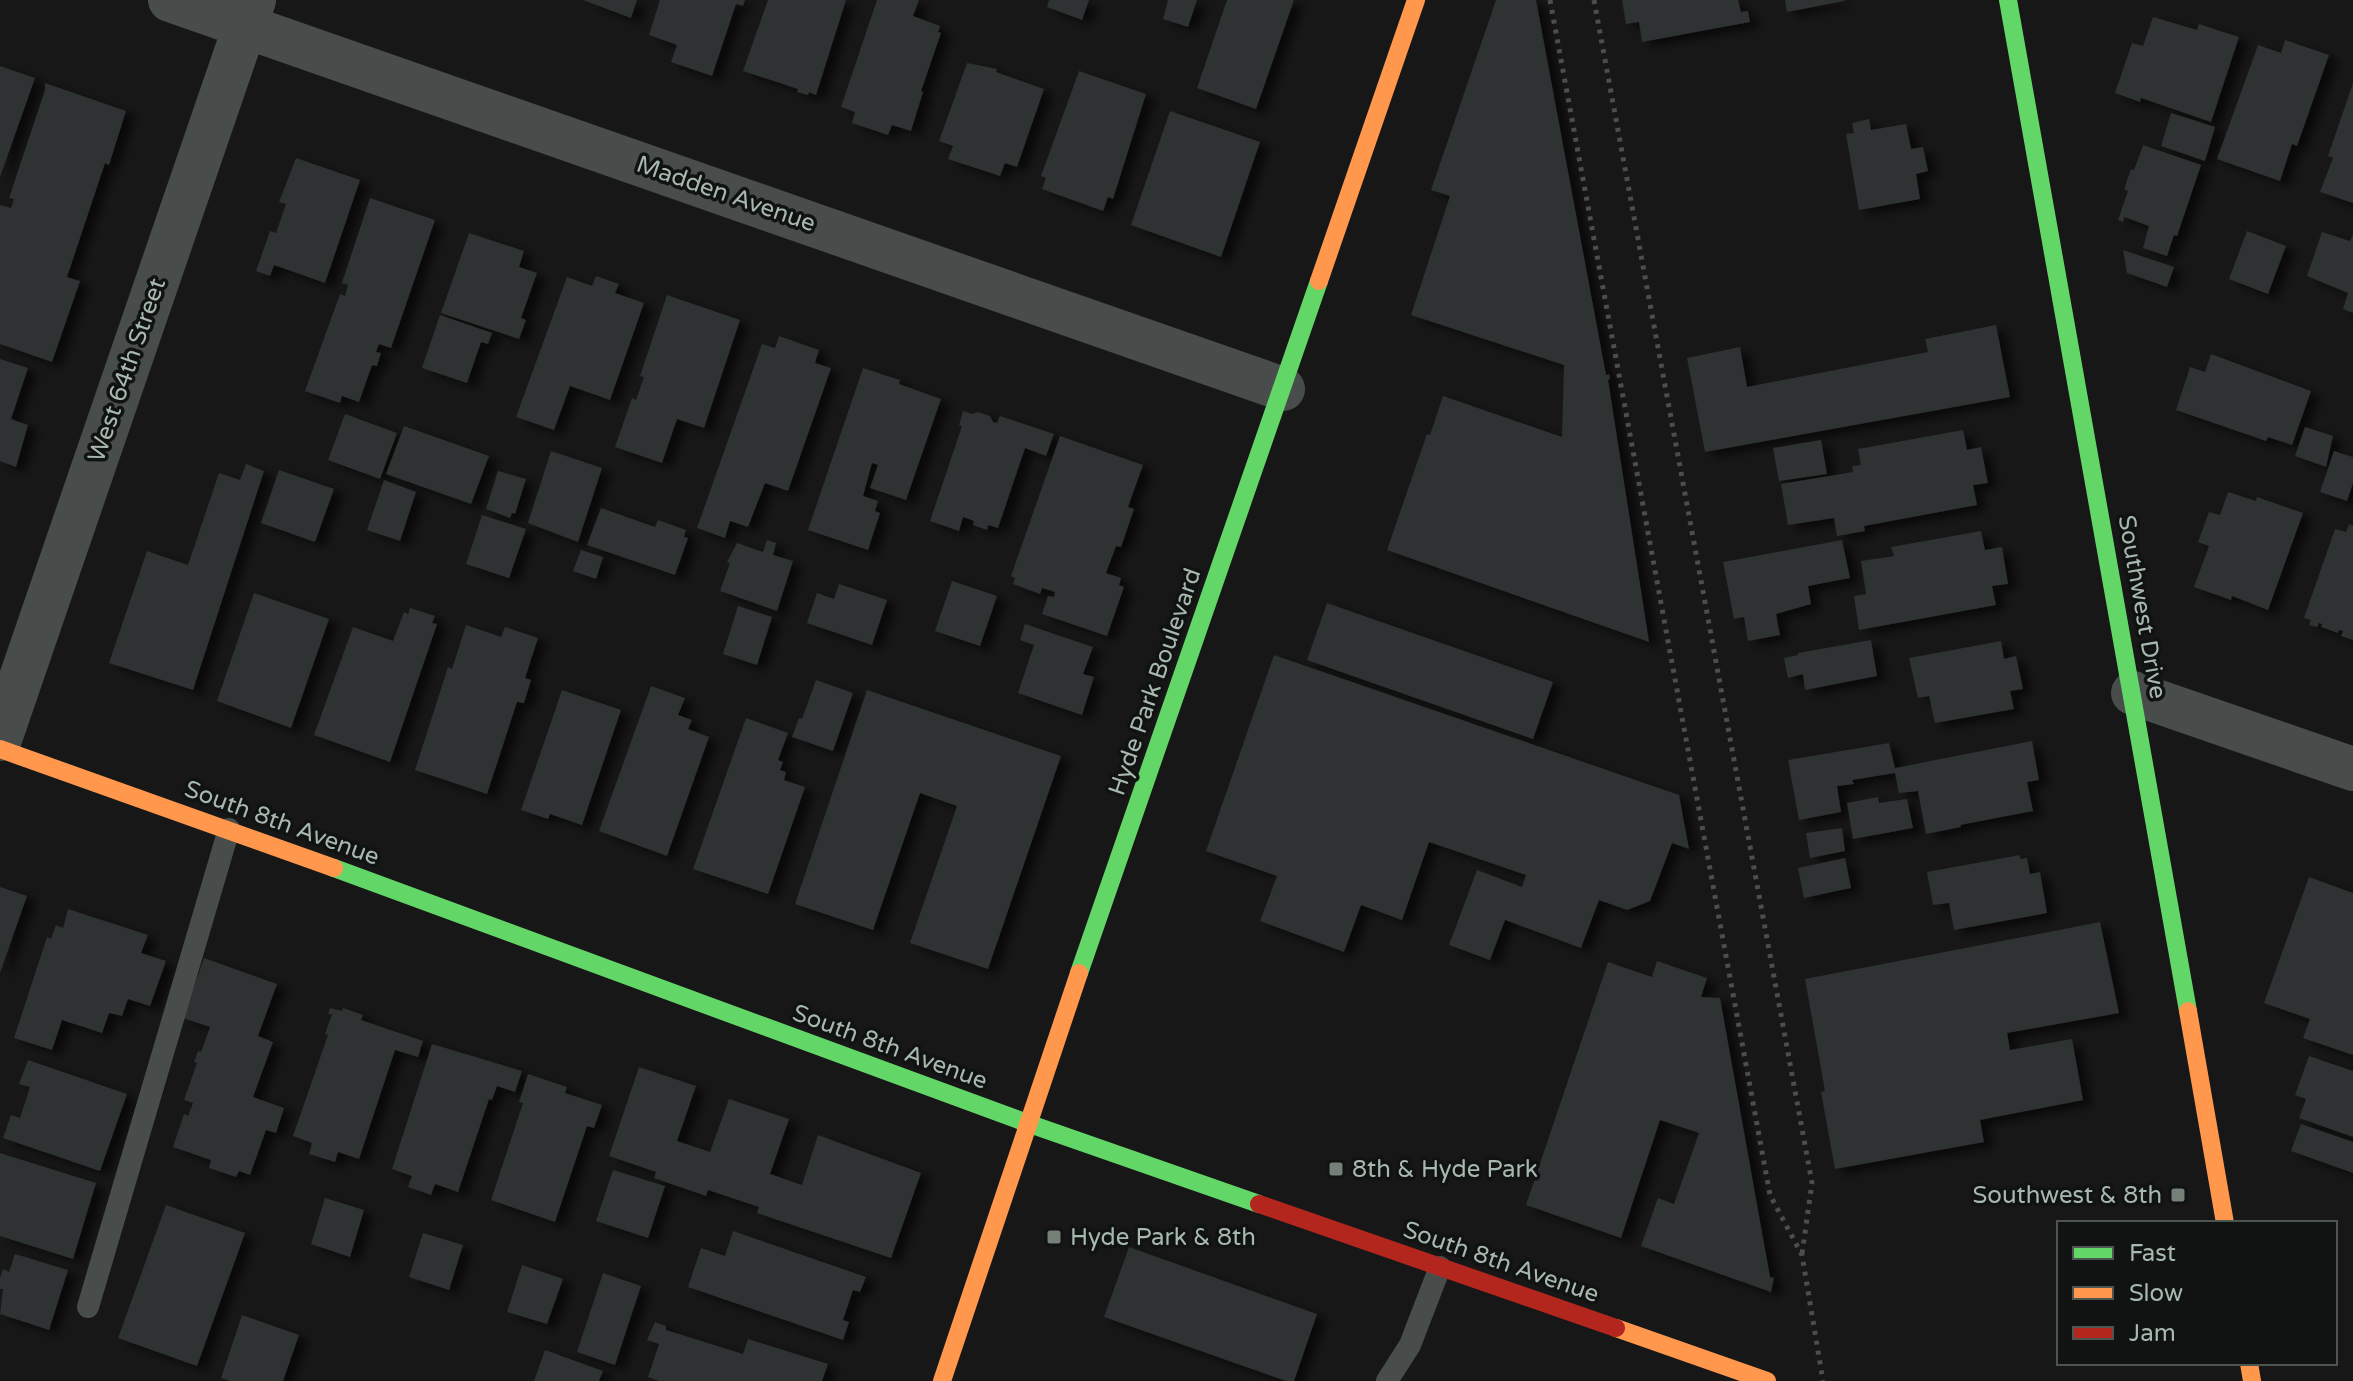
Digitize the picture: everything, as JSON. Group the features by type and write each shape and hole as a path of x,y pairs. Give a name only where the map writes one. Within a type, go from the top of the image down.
{"street":[{"name":"Madden Avenue","path":"170,0 250,13 1283,389"},
{"name":"Hyde Park Boulevard","path":"942,1381 1027,1123 1416,0"},
{"name":"Southwest Drive","path":"2008,0 2225,1221"},
{"name":"West 64th Street","path":"1,751 250,13"},
{"path":"2133,693 2353,769"},
{"name":"South 8th Avenue","path":"1,751 229,829 1027,1123 1763,1380"}],"lane":[{"path":"88,1307 229,829"},
{"path":"1387,1381 1410,1345 1440,1267"}],"path":[{"path":"1550,0 1770,1195 1802,1255"},
{"path":"1594,0 1812,1183 1802,1255 1823,1381"}],"building":[{"path":"583,0 637,0 631,18"},
{"path":"660,0 745,0 743,6 736,4 712,76 671,62 677,45 649,35"},
{"path":"768,0 846,0 816,95 797,92 798,89 743,71"},
{"path":"877,0 919,0 913,16 940,26 938,32 941,33 911,131 892,125 888,135 852,123 855,112 841,107"},
{"path":"1049,0 1089,0 1082,20 1047,7"},
{"path":"1168,0 1197,0 1188,27 1163,19"},
{"path":"1227,0 1294,0 1256,109 1197,88"},
{"path":"1496,0 1536,0 1606,375 1609,374 1610,379 1649,642 1387,550 1443,396 1562,437 1564,365 1411,315 1450,196 1431,190"},
{"path":"1622,0 1738,0 1741,12 1748,11 1750,22 1642,42 1639,22 1626,24"},
{"path":"1785,0 1844,0 1844,1 1787,12"},
{"path":"2153,17 2197,30 2199,24 2239,37 2211,122 2141,98 2140,102 2115,93 2132,43 2143,46"},
{"path":"2285,40 2329,55 2297,146 2292,144 2280,181 2217,159 2258,45 2281,53"},
{"path":"967,63 997,69 996,72 1044,89 1017,167 1005,163 1000,176 948,159 953,146 939,141"},
{"path":"0,66 35,78 0,177"},
{"path":"1079,71 1146,94 1113,199 1108,197 1103,211 1042,189 1046,178 1041,176"},
{"path":"45,83 126,111 67,277 80,281 52,362 0,344 0,205 11,208 14,199 9,198"},
{"path":"2353,83 2353,203 2320,192 2333,158 2328,156"},
{"path":"1170,111 1260,142 1221,257 1131,225"},
{"path":"2171,113 2215,127 2205,161 2161,146"},
{"path":"1869,119 1871,130 1906,124 1911,149 1923,147 1928,171 1916,174 1920,199 1859,210 1846,134 1854,133 1852,123"},
{"path":"2143,145 2201,165 2167,256 2143,248 2149,226 2124,217 2123,222 2118,220 2128,191 2124,189"},
{"path":"296,158 360,180 325,283 274,265 270,276 256,271 270,231 276,233 286,204 279,202"},
{"path":"370,198 435,220 391,348 379,344 376,352 381,353 377,366 372,365 359,402 342,396 340,403 305,391 340,294 345,296 348,285 342,283"},
{"path":"2247,231 2286,246 2268,294 2229,279"},
{"path":"2322,232 2350,241 2353,234 2353,313 2343,309 2348,293 2307,276"},
{"path":"469,233 524,251 519,267 537,273 521,318 526,320 519,339 441,313"},
{"path":"2123,250 2174,267 2167,287 2127,273"},
{"path":"596,276 619,284 615,293 644,303 610,400 570,386 554,430 516,417 567,277 592,286"},
{"path":"667,295 740,320 704,428 677,419 662,463 615,447 632,398 636,400 644,377 640,376"},
{"path":"440,315 492,333 488,344 481,342 467,383 422,368"},
{"path":"1996,325 2010,397 1705,452 1687,358 1740,347 1747,387 1928,352 1925,339"},
{"path":"779,336 819,350 815,363 831,368 788,491 765,483 748,527 730,521 725,538 697,528 762,344 775,348"},
{"path":"2211,354 2311,391 2292,445 2268,437 2266,441 2176,410 2190,367 2205,372"},
{"path":"0,359 28,368 11,419 28,425 16,467 0,461"},
{"path":"863,368 900,380 899,384 941,399 906,500 870,488 878,465 872,463 863,496 878,501 875,511 880,513 868,550 808,530"},
{"path":"963,411 990,416 997,423 1000,416 1054,434 1046,456 1025,448 998,528 988,525 987,530 963,517 959,531 930,521 962,426 959,425"},
{"path":"345,414 397,433 380,479 328,460"},
{"path":"404,426 489,456 471,504 386,474"},
{"path":"2305,427 2333,436 2326,467 2295,456"},
{"path":"1963,430 1967,450 1981,447 1988,483 1973,485 1977,505 1864,526 1865,531 1837,536 1834,518 1788,525 1781,484 1853,472 1852,466 1861,465 1858,449"},
{"path":"1060,436 1143,465 1128,507 1134,509 1121,547 1116,546 1106,573 1121,578 1119,585 1124,587 1107,636 1042,614 1048,596 1054,597 1055,592 1042,588 1040,594 1013,584 1015,578 1011,576"},
{"path":"1821,440 1827,474 1779,481 1773,448"},
{"path":"551,451 602,468 578,542 528,523"},
{"path":"2334,451 2353,457 2353,483 2347,501 2320,492"},
{"path":"246,464 264,471 193,690 109,663 147,551 188,565 219,473 240,480"},
{"path":"279,470 334,489 315,542 261,523"},
{"path":"498,471 526,479 515,514 512,513 510,518 486,509"},
{"path":"384,480 416,492 400,541 367,530"},
{"path":"2228,492 2256,501 2257,497 2303,513 2268,610 2232,596 2231,600 2194,587 2209,546 2198,542 2209,512 2220,515"},
{"path":"601,508 655,527 658,520 686,530 684,537 688,538 675,575 587,545"},
{"path":"482,515 526,529 509,578 466,564"},
{"path":"2349,524 2353,526 2353,640 2341,636 2343,631 2339,630 2338,633 2321,627 2319,623 2317,627 2309,625 2311,620 2304,618 2335,529 2346,532"},
{"path":"1981,531 1985,550 2002,547 2008,584 1992,586 1996,605 1859,630 1854,596 1866,594 1861,561 1894,556 1891,547"},
{"path":"767,540 776,543 773,555 793,561 777,611 720,591 730,563 727,562 737,543 763,552"},
{"path":"1842,540 1850,578 1808,586 1811,604 1776,614 1780,635 1748,641 1744,617 1734,619 1723,562"},
{"path":"581,550 603,557 596,579 573,571"},
{"path":"952,581 997,596 980,646 935,631"},
{"path":"839,584 887,600 872,645 807,623 817,593 834,599"},
{"path":"254,593 329,619 291,728 217,701"},
{"path":"1327,603 1553,682 1533,739 1307,660"},
{"path":"738,606 772,617 757,665 723,654"},
{"path":"410,608 435,616 432,623 437,624 390,762 314,735 353,627 393,641 404,612 408,614"},
{"path":"1025,624 1093,647 1083,674 1094,677 1082,715 1018,693 1034,645 1020,640"},
{"path":"466,625 501,637 505,627 538,638 525,678 531,680 524,703 517,702 487,794 415,770 448,667 452,669"},
{"path":"1871,640 1877,676 1805,690 1803,674 1788,678 1784,658"},
{"path":"2001,641 2004,659 2016,656 2023,689 2010,691 2014,709 1935,723 1929,696 1918,698 1909,658"},
{"path":"1274,655 1679,795 1689,849 1672,843 1650,901 1627,910 1599,900 1581,948 1505,920 1490,960 1449,945 1477,870 1522,887 1526,875 1429,842 1402,920 1361,905 1344,952 1260,921 1277,876 1206,851"},
{"path":"816,680 853,693 833,751 792,737"},
{"path":"651,686 685,698 678,715 692,720 688,729 709,737 667,856 599,831"},
{"path":"562,690 621,710 582,825 550,814 548,819 521,810"},
{"path":"867,690 1061,756 988,969 910,943 957,806 920,793 873,930 795,904"},
{"path":"746,718 788,733 778,760 783,762 780,770 786,772 784,780 805,787 768,894 693,869"},
{"path":"2032,741 2039,780 2027,782 2033,811 1926,834 1918,791 1899,793 1895,773 1852,780 1854,784 1837,786 1841,812 1799,820 1788,760 1889,743 1895,768"},
{"path":"1878,797 1879,803 1907,799 1913,828 1853,839 1847,803"},
{"path":"1842,828 1845,851 1810,858 1806,833"},
{"path":"2020,855 2020,859 2027,858 2030,874 2040,872 2047,913 1954,930 1949,903 1933,905 1927,872"},
{"path":"1845,858 1851,888 1804,898 1798,868"},
{"path":"2309,877 2353,893 2353,1055 2303,1038 2310,1019 2264,1003"},
{"path":"0,887 27,896 0,973"},
{"path":"68,909 148,935 141,953 166,961 150,1006 128,999 122,1016 109,1013 102,1033 62,1020 52,1050 14,1038 47,937 51,939 56,925 63,928"},
{"path":"2100,922 2119,1013 2007,1033 2010,1050 2072,1039 2083,1100 1980,1120 1984,1142 1835,1169 1805,979"},
{"path":"204,958 277,984 258,1036 273,1042 253,1097 284,1108 276,1133 266,1130 250,1175 239,1171 236,1177 209,1168 211,1160 173,1147 184,1114 188,1116 193,1103 184,1100 197,1063 194,1062 210,1027 183,1018"},
{"path":"1657,961 1707,978 1701,997 1720,998 1770,1277 1774,1278 1771,1292 1641,1246 1658,1198 1674,1204 1699,1133 1660,1120 1621,1238 1526,1205 1608,962 1652,977"},
{"path":"330,1008 342,1011 343,1008 363,1015 361,1020 423,1041 418,1057 395,1050 359,1159 338,1152 335,1162 309,1154 312,1143 293,1136 328,1035 325,1034 332,1014 328,1014"},
{"path":"432,1044 522,1071 515,1092 497,1086 492,1100 489,1099 458,1192 435,1184 431,1195 408,1187 412,1176 392,1169"},
{"path":"2309,1056 2353,1071 2353,1137 2299,1118 2306,1099 2295,1095"},
{"path":"28,1060 127,1094 100,1171 3,1138 11,1115 20,1118 30,1087 19,1084"},
{"path":"639,1067 696,1086 677,1141 710,1152 729,1099 789,1119 770,1174 802,1185 818,1135 921,1173 891,1258 757,1213 759,1207 708,1190 706,1196 654,1178 656,1172 609,1156"},
{"path":"528,1074 567,1087 565,1093 602,1105 594,1128 587,1126 555,1222 491,1200 523,1103 519,1102"},
{"path":"2301,1124 2353,1142 2353,1173 2291,1151"},
{"path":"0,1153 96,1183 73,1259 0,1236"},
{"path":"613,1170 665,1186 648,1238 596,1221"},
{"path":"325,1198 364,1210 350,1257 311,1244"},
{"path":"166,1205 245,1233 197,1366 118,1338"},
{"path":"733,1231 866,1277 860,1292 853,1290 843,1320 849,1322 843,1340 688,1287 701,1248 725,1256"},
{"path":"423,1233 463,1245 449,1290 409,1277"},
{"path":"1129,1247 1317,1314 1294,1381 1286,1381 1104,1317"},
{"path":"15,1254 68,1270 49,1330 0,1314 3,1289 0,1289 0,1278 3,1269 9,1272"},
{"path":"522,1265 563,1279 547,1324 507,1312"},
{"path":"603,1273 641,1286 615,1365 577,1352"},
{"path":"242,1315 299,1335 283,1381 230,1381 221,1378"},
{"path":"655,1322 666,1326 666,1330 743,1354 748,1339 828,1364 822,1381 659,1381 648,1377 659,1344 647,1340"},
{"path":"545,1350 603,1371 599,1381 534,1381"}],"traffic: fast":[{"path":"2008,0 2188,1011"},
{"path":"1079,973 1319,281"},
{"path":"334,868 1027,1123 1259,1204"}],"traffic: slow":[{"path":"1319,281 1416,0"},
{"path":"0,749 334,868"},
{"path":"942,1381 1079,973"},
{"path":"2188,1011 2225,1221"},
{"path":"1616,1328 1767,1381"},
{"path":"2249,1365 2252,1381"}],"traffic: jam":[{"path":"1259,1204 1616,1328"}],"place":[{"name":"8th & Hyde Park","path":"1336,1169"},
{"name":"Southwest & 8th","path":"2178,1195"},
{"name":"Hyde Park & 8th","path":"1054,1237"}]}
